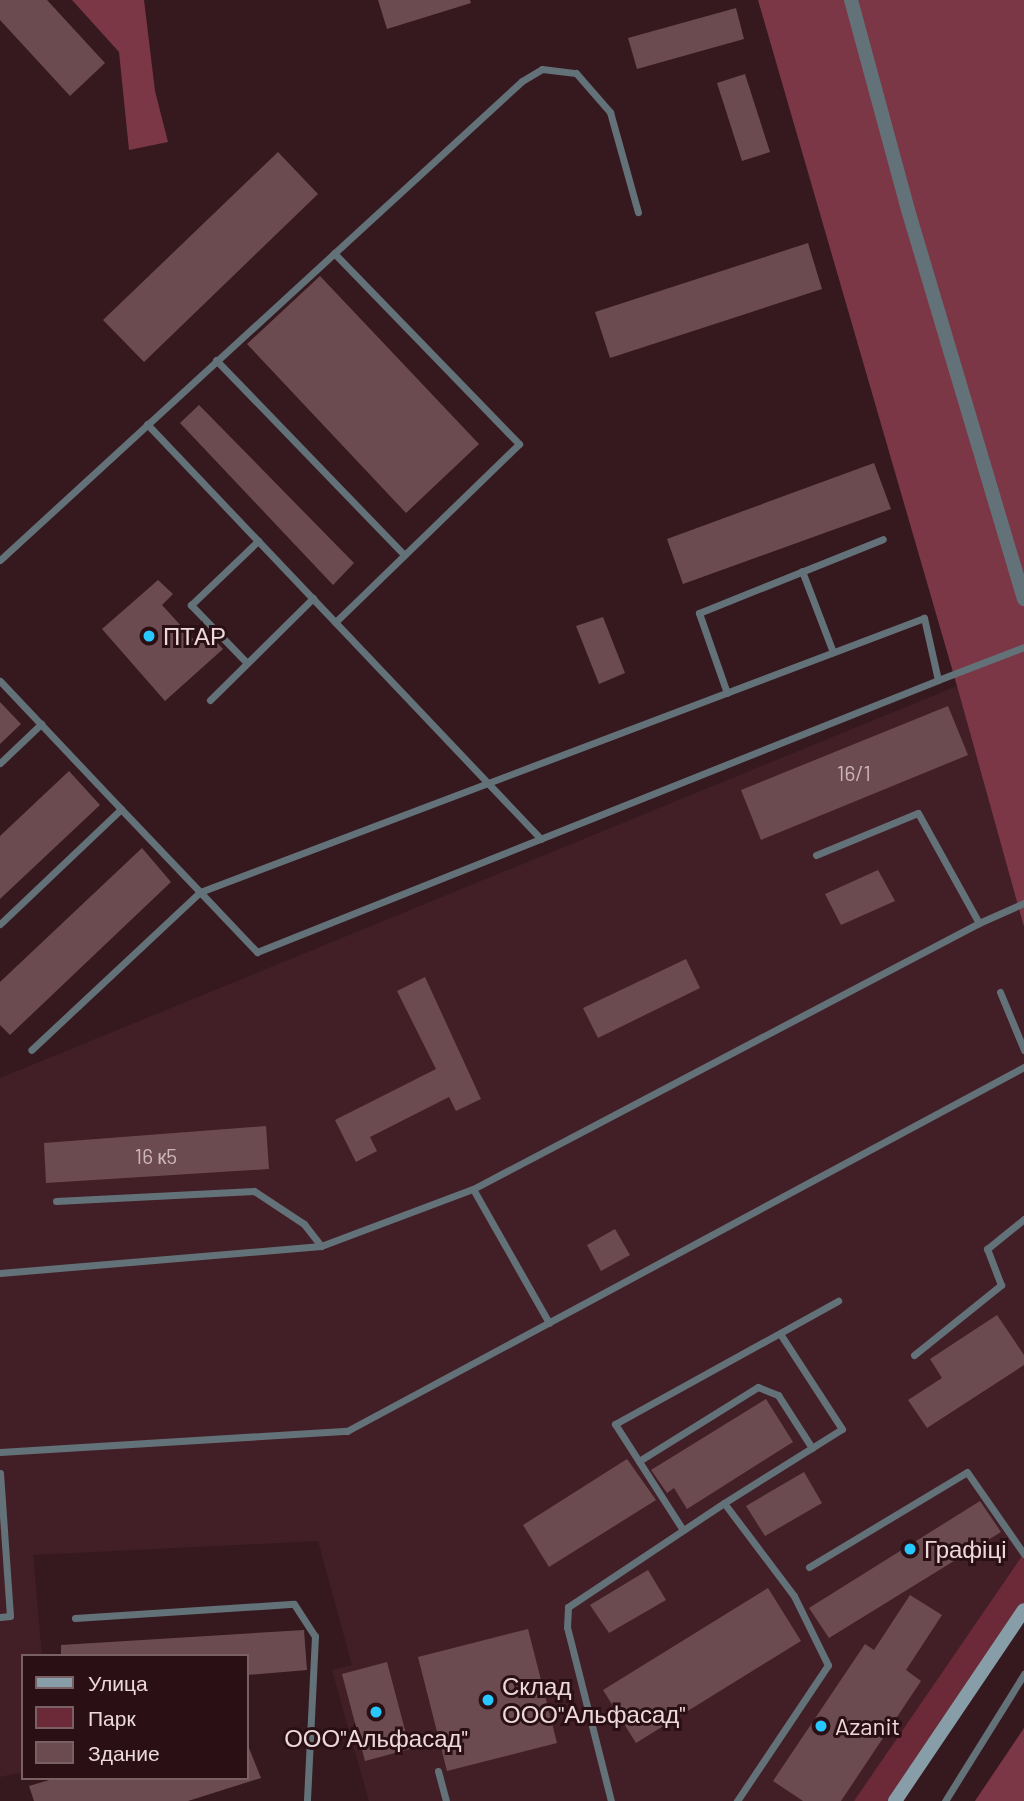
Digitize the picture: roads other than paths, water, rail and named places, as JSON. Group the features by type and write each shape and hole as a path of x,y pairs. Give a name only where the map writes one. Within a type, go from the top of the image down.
{"main road":[{"path":"895,1801 1024,1610"}],"street":[{"path":"851,0 908,210 1024,599"}],"lane":[{"path":"0,560 522,81 542,69 576,73 610,112 638,212"},
{"path":"334,253 519,444 335,622"},
{"path":"216,360 404,555"},
{"path":"147,424 541,839"},
{"path":"727,693 699,613 883,539"},
{"path":"247,663 191,605 258,541"},
{"path":"802,571 832,653"},
{"path":"209,700 313,598"},
{"path":"31,1050 200,892 924,618 938,681"},
{"path":"0,681 257,952 1024,647"},
{"path":"0,763 41,724"},
{"path":"0,924 121,809"},
{"path":"816,855 918,813 979,923"},
{"path":"0,1273 321,1246 473,1189 979,923 1024,903"},
{"path":"1000,992 1024,1050"},
{"path":"0,1451 347,1431 1024,1067"},
{"path":"473,1189 549,1323"},
{"path":"56,1201 254,1191 304,1224 321,1246"},
{"path":"914,1355 1001,1285 987,1249 1024,1219"},
{"path":"683,1530 615,1424 781,1335 838,1301"},
{"path":"611,1801 567,1627 568,1607 724,1503 842,1429 781,1335"},
{"path":"639,1461 758,1387 779,1395 812,1448"},
{"path":"809,1567 967,1472 1024,1554"},
{"path":"0,1473 10,1616 0,1616"},
{"path":"724,1503 794,1596 828,1665 737,1801"},
{"path":"75,1618 294,1604 315,1636 307,1801"},
{"path":"945,1801 1024,1674"},
{"path":"438,1771 446,1801"}],"place":[{"name":"ПТАР","path":"149,636"},
{"name":"Графіці","path":"910,1549"},
{"name":"Склад ООО\"Альфасад\"","path":"488,1700"},
{"name":"ООО\"Альфасад\"","path":"376,1712"},
{"name":"Azanit","path":"821,1726"}]}
